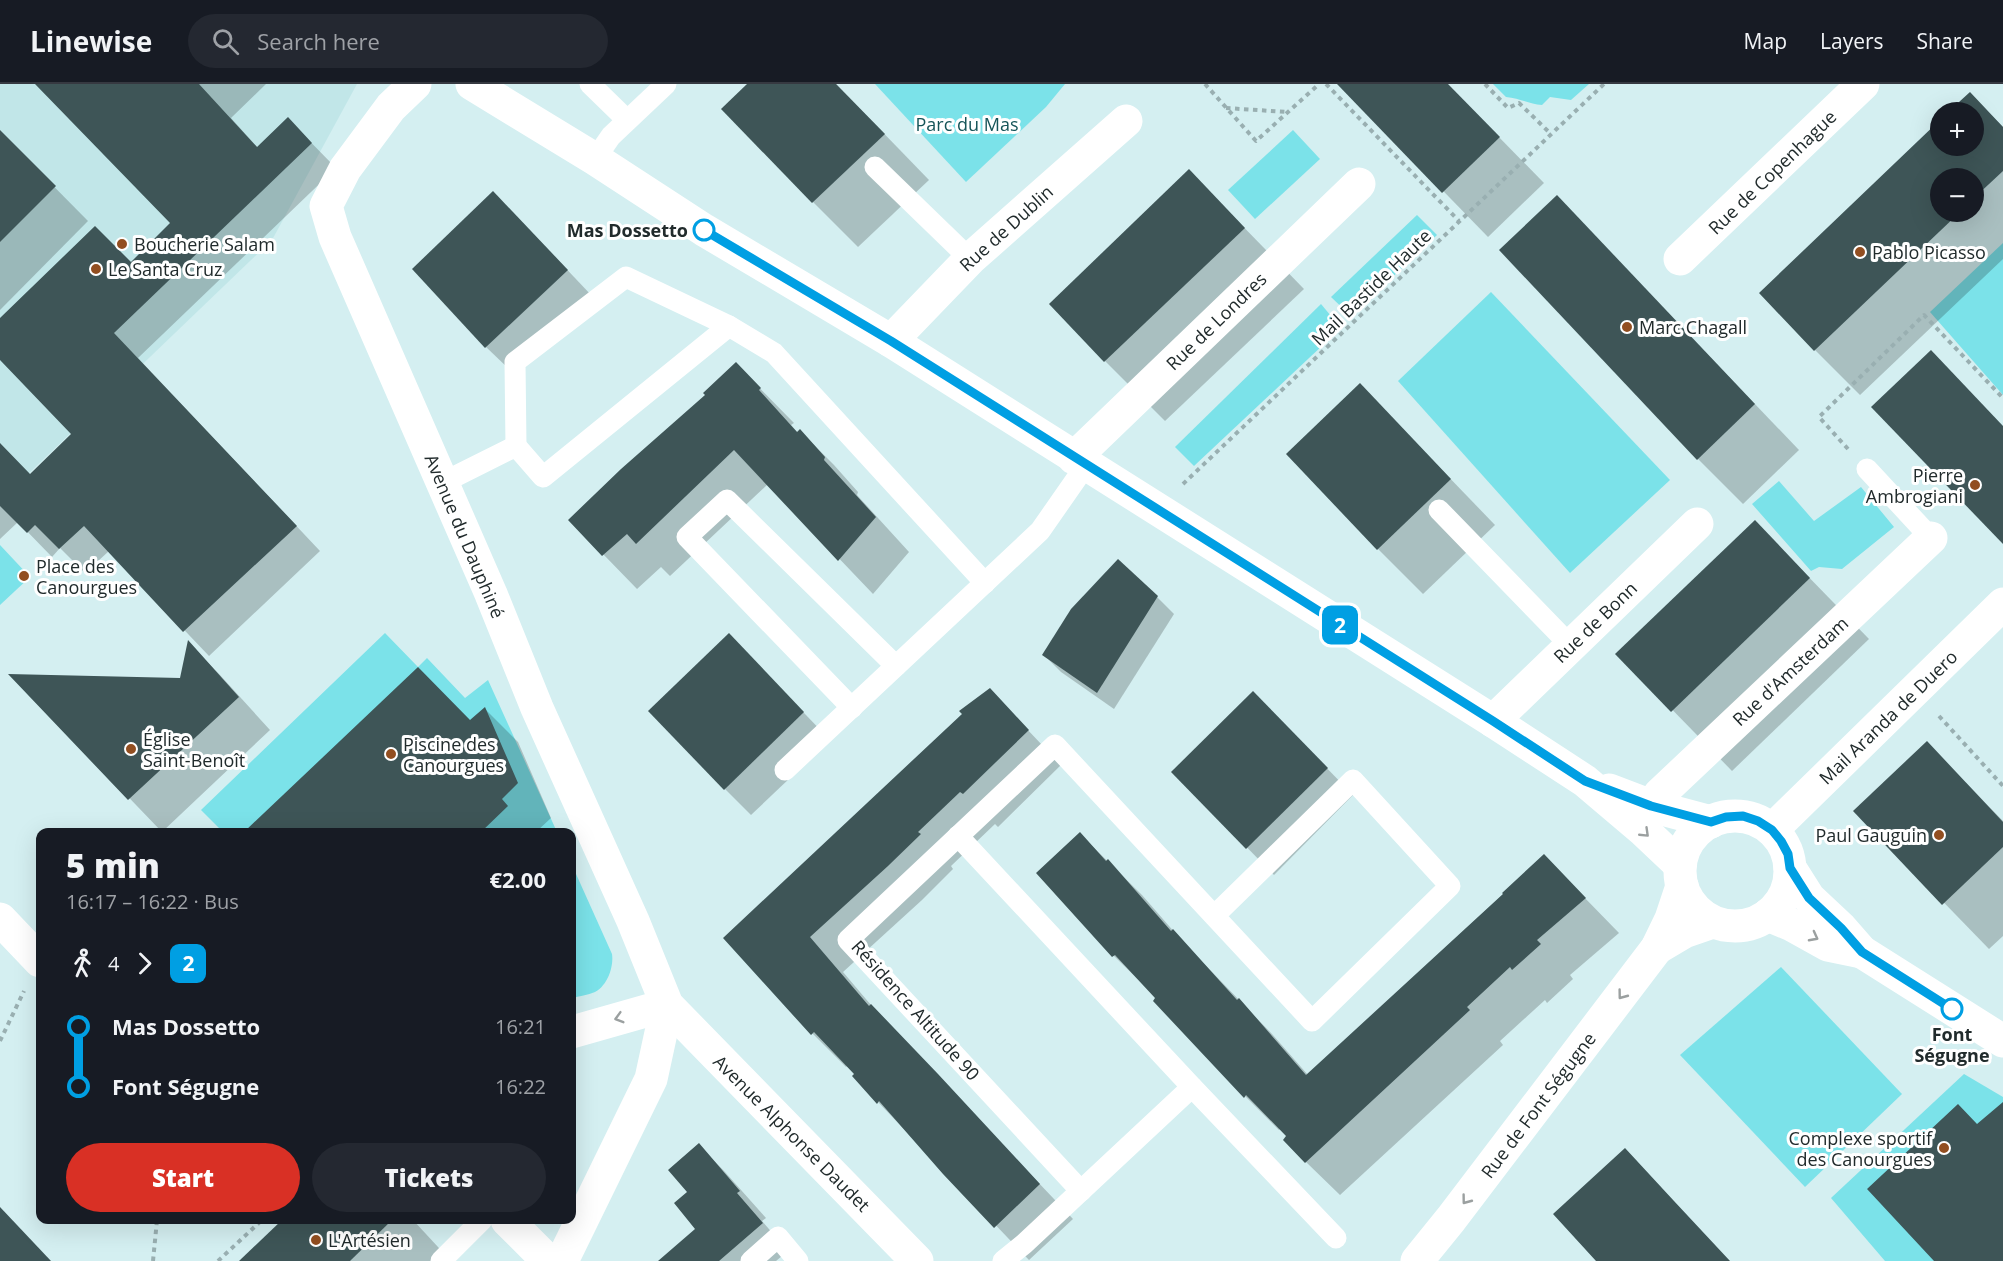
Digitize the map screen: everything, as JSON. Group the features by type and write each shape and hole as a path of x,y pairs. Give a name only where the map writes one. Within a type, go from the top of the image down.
{"street":[{"name":"Avenue du Dauphiné","path":"416,84 391,107 345,169 326,206 335,237 491,594 537,708 633,921 666,1005"},
{"path":"472,84 595,159 704,230 891,341 1585,781 1644,831 1681,876 1689,901 1699,914 1713,922 1727,926 1742,926 1755,922 1768,915 1781,902 1788,886 1790,868 1788,854 1772,830 1758,821 1743,816 1726,817 1711,822 1696,833 1685,848 1681,876"},
{"name":"Rue de Copenhague","path":"1680,259 1863,84"},
{"name":"Rue de Dublin","path":"891,341 970,259 1126,121"},
{"name":"Rue de Londres","path":"1080,461 1359,184"},
{"name":"Rue de Bonn","path":"1493,721 1698,524"},
{"name":"Rue d'Amsterdam","path":"1651,806 1660,794 1931,538"},
{"name":"Mail Aranda de Duero","path":"1772,830 2003,604"},
{"path":"1585,781 1651,806 1711,822"},
{"path":"1790,868 1809,898 1841,928 1862,952 2003,1041"},
{"name":"Rue de Font Ségugne","path":"1417,1261 1657,948 1671,919 1681,876"},
{"path":"1768,915 1828,945 1862,952"},
{"path":"0,919 36,957"},
{"name":"Rue de Font Ségugne","path":"1657,948 1684,932 1713,922"},
{"path":"562,1261 651,1079 666,1005 576,1031"},
{"name":"Avenue Alphonse Daudet","path":"666,1005 917,1261"},
{"path":"511,1224 548,1261"}],"lane":[{"path":"590,84 627,120"},
{"path":"595,159 611,136 666,84"},
{"path":"875,167 970,259"},
{"path":"729,326 543,477 516,446 515,362 626,277 729,326 774,353 985,583"},
{"path":"442,483 516,446"},
{"path":"785,770 1040,531 1080,461"},
{"path":"1868,470 1931,538"},
{"path":"852,708 687,537 727,500 896,666"},
{"path":"1439,510 1570,645"},
{"name":"Résidence Altitude 90","path":"1081,1191 848,940 1055,745 1214,916 1312,1021 1450,886 1353,780 1214,916"},
{"path":"958,836 1192,1088 1336,1238"},
{"path":"1003,1261 1192,1088"},
{"path":"441,1261 478,1224"},
{"path":"751,1261 778,1237 798,1261"}],"path":[{"path":"1205,84 1256,141 1319,84"},
{"path":"1326,84 1459,222"},
{"path":"1485,84 1508,108 1520,103 1551,134"},
{"name":"Mail Bastide Haute","path":"1156,510 1605,84"},
{"path":"1226,108 1288,112"},
{"path":"1868,470 1819,417 1924,315 2003,398"},
{"path":"1916,690 2003,786"},
{"path":"0,1041 24,990"},
{"path":"153,1261 157,1224"},
{"path":"218,1261 258,1224"}],"shaded area":[{"path":"0,84 357,84 272,240 0,501"}],"green space":[{"name":"Parc du Mas","path":"875,84 1065,84 1046,107 966,182"},
{"path":"1493,84 1589,84 1571,100 1550,97 1542,105 1506,97"},
{"path":"1293,130 1320,159 1255,219 1228,190"},
{"path":"1417,215 1437,235 1351,316 1331,297"},
{"path":"2003,243 2003,395 1930,312"},
{"path":"1491,292 1670,480 1570,573 1398,381"},
{"path":"1321,304 1341,328 1194,466 1175,447"},
{"path":"1779,481 1814,521 1861,487 1894,527 1842,569 1819,567 1811,571 1752,504"},
{"path":"0,545 30,577 0,605"},
{"name":"Piscine des Canourgues","path":"385,633 418,667 427,658 465,698 488,680 555,828 219,828 201,810"},
{"path":"576,874 612,954 609,976 599,989 576,997"},
{"path":"1781,967 1902,1094 1805,1187 1680,1055"},
{"name":"Complexe sportif des Canourgues","path":"1964,1074 2003,1097 2003,1261 1885,1261 1831,1198"}],"building":[{"path":"35,84 199,84 257,147 288,117 312,143 114,333 297,526 183,632 84,526 59,549 35,525 27,533 0,506 0,443 30,474 71,434 0,360 0,318 95,226 131,262 170,223"},
{"path":"747,84 836,84 885,134 812,203 721,109"},
{"path":"1337,84 1448,84 1500,137 1442,193"},
{"name":"Pablo Picasso","path":"1970,92 1979,102 1959,102"},
{"name":"Pablo Picasso","path":"1984,107 2003,127 2003,171 1984,189 1984,168 1930,168 1930,222 1949,222 1814,351 1759,293 1930,130 1930,156 1984,156"},
{"path":"0,130 56,186 0,242"},
{"path":"1189,169 1245,228 1104,362 1049,304"},
{"path":"493,191 568,270 485,348 412,269"},
{"name":"Marc Chagall","path":"1557,195 1755,404 1697,460 1499,250"},
{"name":"Pierre Ambrogiani","path":"1931,350 2003,426 2003,544 1871,407"},
{"path":"736,362 797,432 800,429 825,457 824,460 876,517 838,561 734,450 636,544 627,534 602,556 568,520 621,469 705,395 703,393"},
{"path":"1360,383 1451,479 1377,550 1286,454"},
{"path":"1755,520 1810,578 1671,712 1615,654"},
{"path":"1118,559 1158,596 1097,693 1042,655 1071,609"},
{"path":"729,633 804,712 724,790 648,711"},
{"name":"Église Saint-Benoît","path":"188,640 239,697 128,800 8,674 180,678"},
{"path":"418,667 470,720 485,707 518,783 502,799 508,806 485,828 248,828"},
{"path":"990,688 1029,730 963,794 960,792 918,832 921,834 888,866 810,937 869,1006 871,1004 1040,1184 994,1228 879,1101 877,1104 852,1076 854,1074 814,1032 811,1035 723,938 962,714 959,711"},
{"path":"1253,691 1328,768 1246,849 1171,772"},
{"name":"Paul Gauguin","path":"1927,741 2003,822 2003,847 1942,905 1853,811"},
{"path":"1080,832 1106,861 1108,859 1171,931 1173,929 1237,1000 1239,998 1306,1075 1544,854 1586,898 1537,940 1541,944 1512,970 1510,967 1467,1007 1470,1010 1305,1163 1283,1140 1286,1136 1246,1095 1244,1098 1153,1001 1155,998 1115,955 1112,957 1036,873"},
{"name":"Complexe sportif des Canourgues","path":"2003,1102 2003,1261 1934,1261 1867,1189 1958,1104 1977,1124"},
{"path":"699,1143 740,1191 737,1193 763,1223 719,1261 658,1261 695,1229 674,1203 687,1192 668,1170"},
{"path":"1625,1148 1730,1261 1596,1261 1553,1214"},
{"path":"0,1207 51,1261 0,1261"},
{"name":"L'Artésien","path":"278,1224 388,1224 350,1261 239,1261"}],"bus line":[{"name":"2","path":"704,230 891,341 1585,781 1675,814 1711,822 1726,817 1743,816 1758,821 1772,830 1781,841 1788,854 1790,868 1809,898 1841,928 1862,952 1952,1009"}],"place":[{"name":"Mas Dossetto","path":"704,230"},
{"name":"Boucherie Salam","path":"122,244"},
{"name":"Pablo Picasso","path":"1860,252"},
{"name":"Le Santa Cruz","path":"96,269"},
{"name":"Marc Chagall","path":"1627,327"},
{"name":"Pierre Ambrogiani","path":"1975,485"},
{"name":"Place des Canourgues","path":"24,576"},
{"name":"Église Saint-Benoît","path":"131,749"},
{"name":"Piscine des Canourgues","path":"391,754"},
{"name":"Paul Gauguin","path":"1939,835"},
{"name":"Font Ségugne","path":"1952,1009"},
{"name":"Complexe sportif des Canourgues","path":"1944,1148"},
{"name":"L'Artésien","path":"316,1240"}]}
